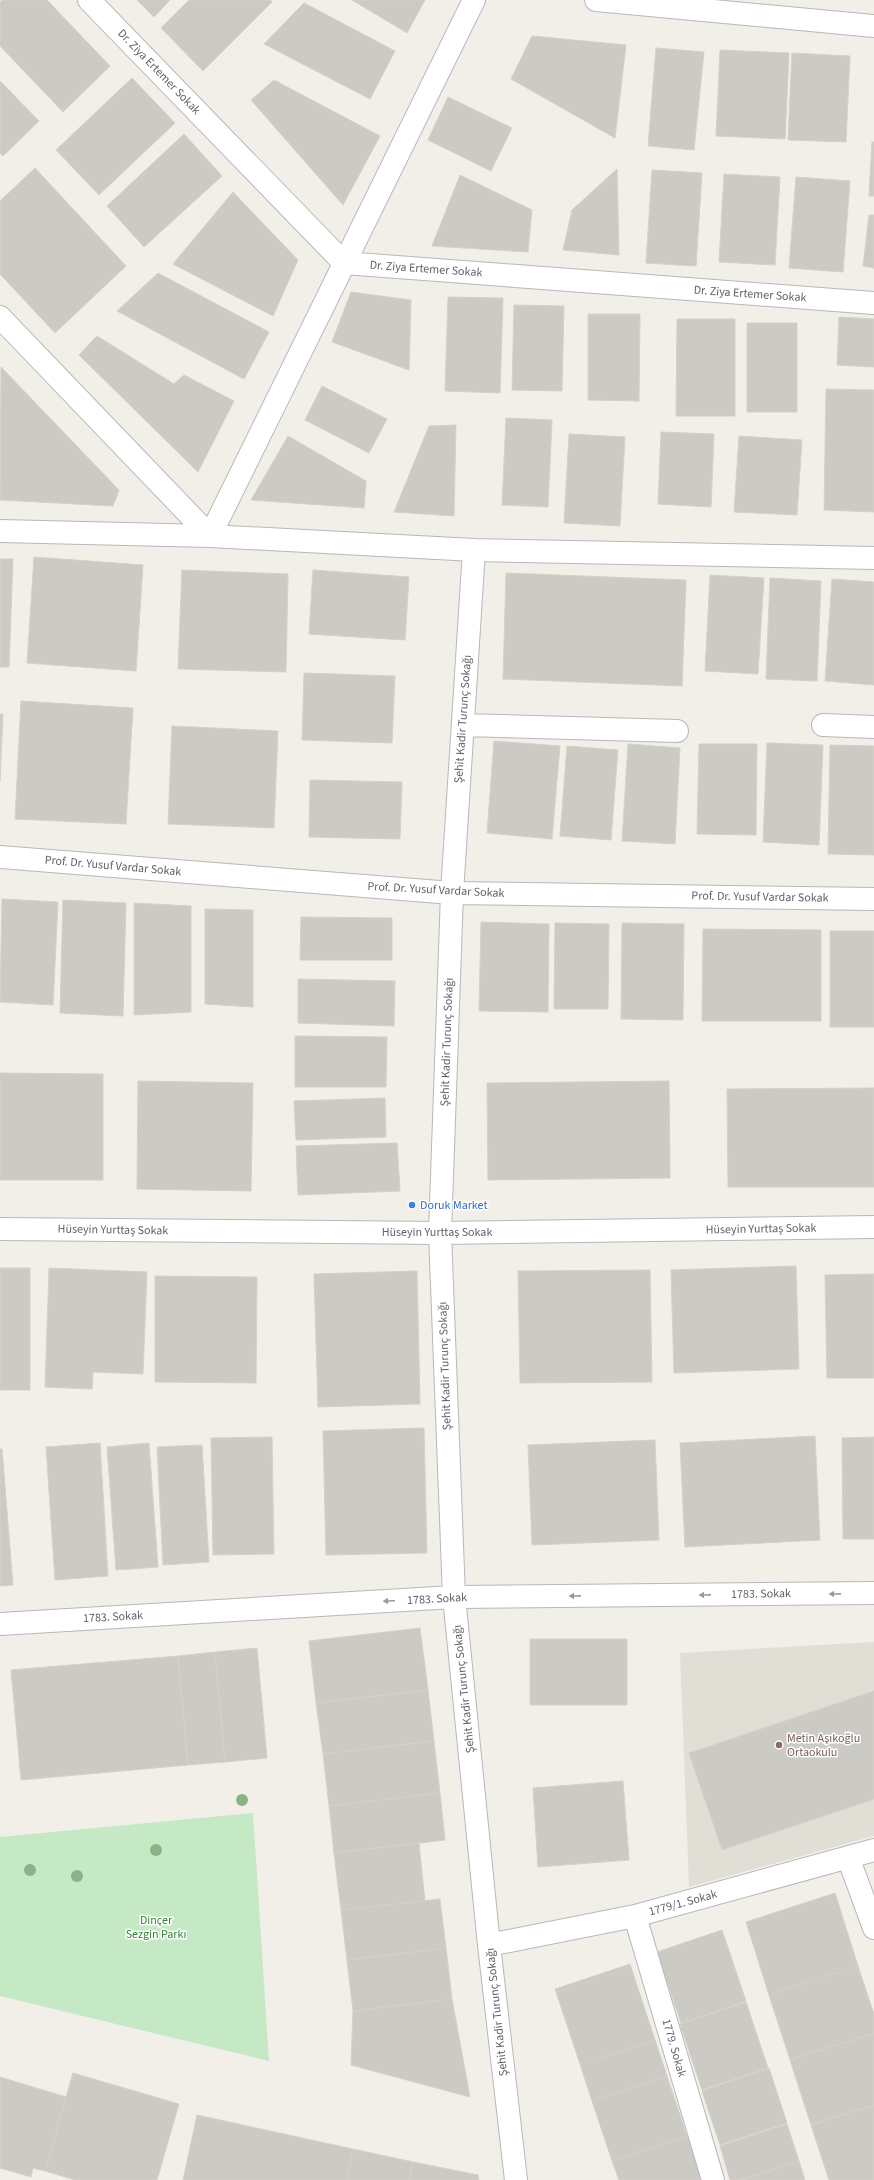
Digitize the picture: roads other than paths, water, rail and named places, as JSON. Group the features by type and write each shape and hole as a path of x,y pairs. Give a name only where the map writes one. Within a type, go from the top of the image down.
{"street":[{"name":"Dr. Ziya Ertemer Sokak","path":"89,0 344,263 874,303"},
{"path":"210,536 474,0"},
{"path":"596,0 874,26"},
{"path":"0,317 210,536"},
{"path":"0,531 210,536 474,550 874,558"},
{"name":"Şehit Kadir Turunç Sokağı","path":"474,550 452,893 440,1233 454,1598 489,1945 516,2180"},
{"path":"463,725 677,730"},
{"path":"823,726 874,727"},
{"name":"Prof. Dr. Yusuf Vardar Sokak","path":"0,857 452,893 874,899"},
{"name":"Hüseyin Yurttaş Sokak","path":"0,1229 440,1233 874,1227"},
{"name":"1783. Sokak","path":"0,1624 454,1598 874,1593"},
{"name":"1779/1. Sokak","path":"489,1945 635,1916 874,1850"},
{"path":"848,1858 874,1928"},
{"name":"1779. Sokak","path":"635,1916 713,2180"}],"place":[{"name":"Doruk Market","path":"412,1205"},
{"name":"Metin Aşıkoğlu Ortaokulu","path":"779,1745"}],"park label":[{"name":"Dinçer Sezgin Parkı","path":"156,1927"}]}
